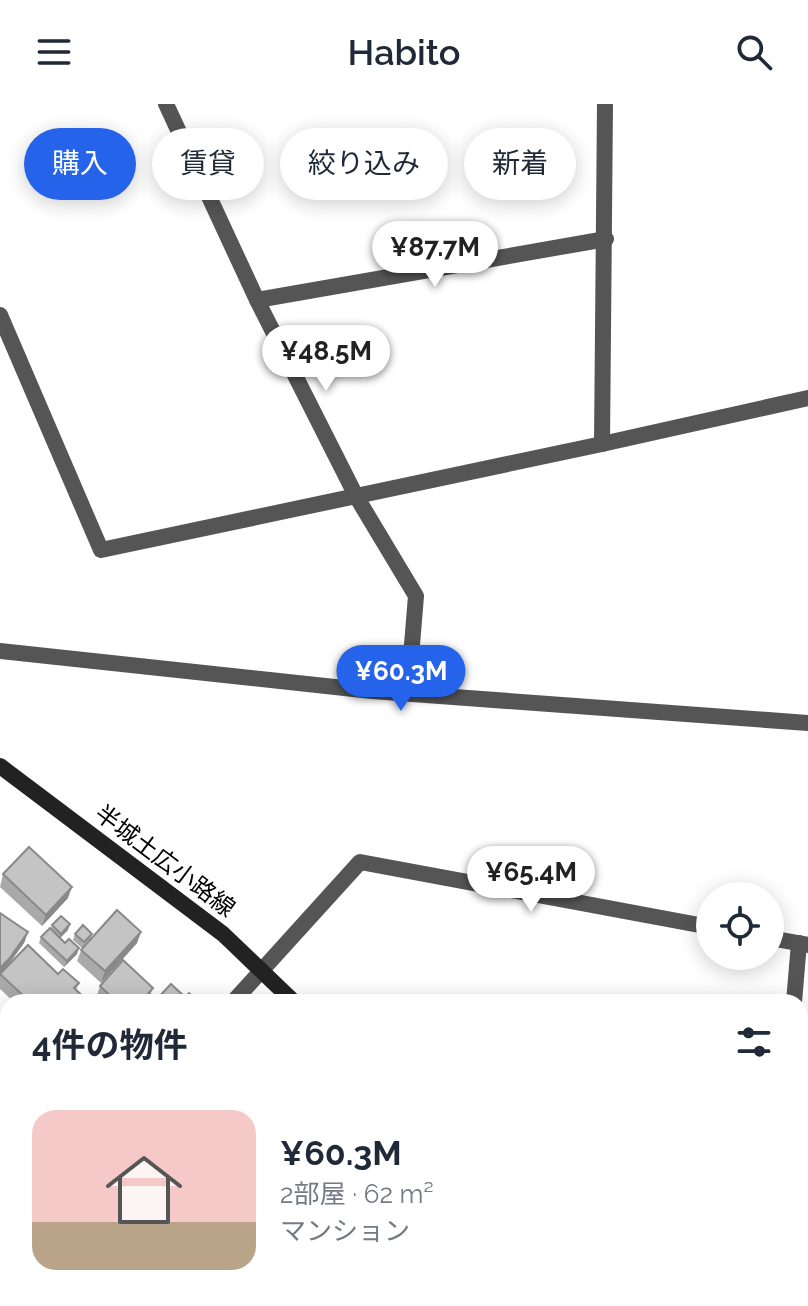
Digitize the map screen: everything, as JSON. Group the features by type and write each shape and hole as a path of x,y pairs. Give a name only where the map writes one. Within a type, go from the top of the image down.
{"main road":[{"name":"半城土広小路線","path":"0,766 223,934 286,994"}],"street":[{"path":"166,104 257,300 356,496 416,596 408,693"},
{"path":"602,444 605,104"},
{"path":"257,300 606,239"},
{"path":"0,315 101,550 808,398"},
{"path":"0,651 408,693 808,723"},
{"path":"240,994 360,862 696,924"},
{"path":"784,940 804,944 795,994"}],"building":[{"path":"29,847 72,887 46,915 3,874"},
{"path":"117,910 141,932 105,971 81,950"},
{"path":"0,913 28,932 0,968"},
{"path":"61,916 70,924 61,934 52,925"},
{"path":"83,925 92,934 84,942 75,934"},
{"path":"50,928 65,943 69,939 79,948 67,961 41,937"},
{"path":"28,945 58,974 63,969 79,983 74,988 80,994 21,994 0,974"},
{"path":"123,960 153,988 148,994 108,994 100,986"},
{"path":"171,984 182,994 162,994"}]}
